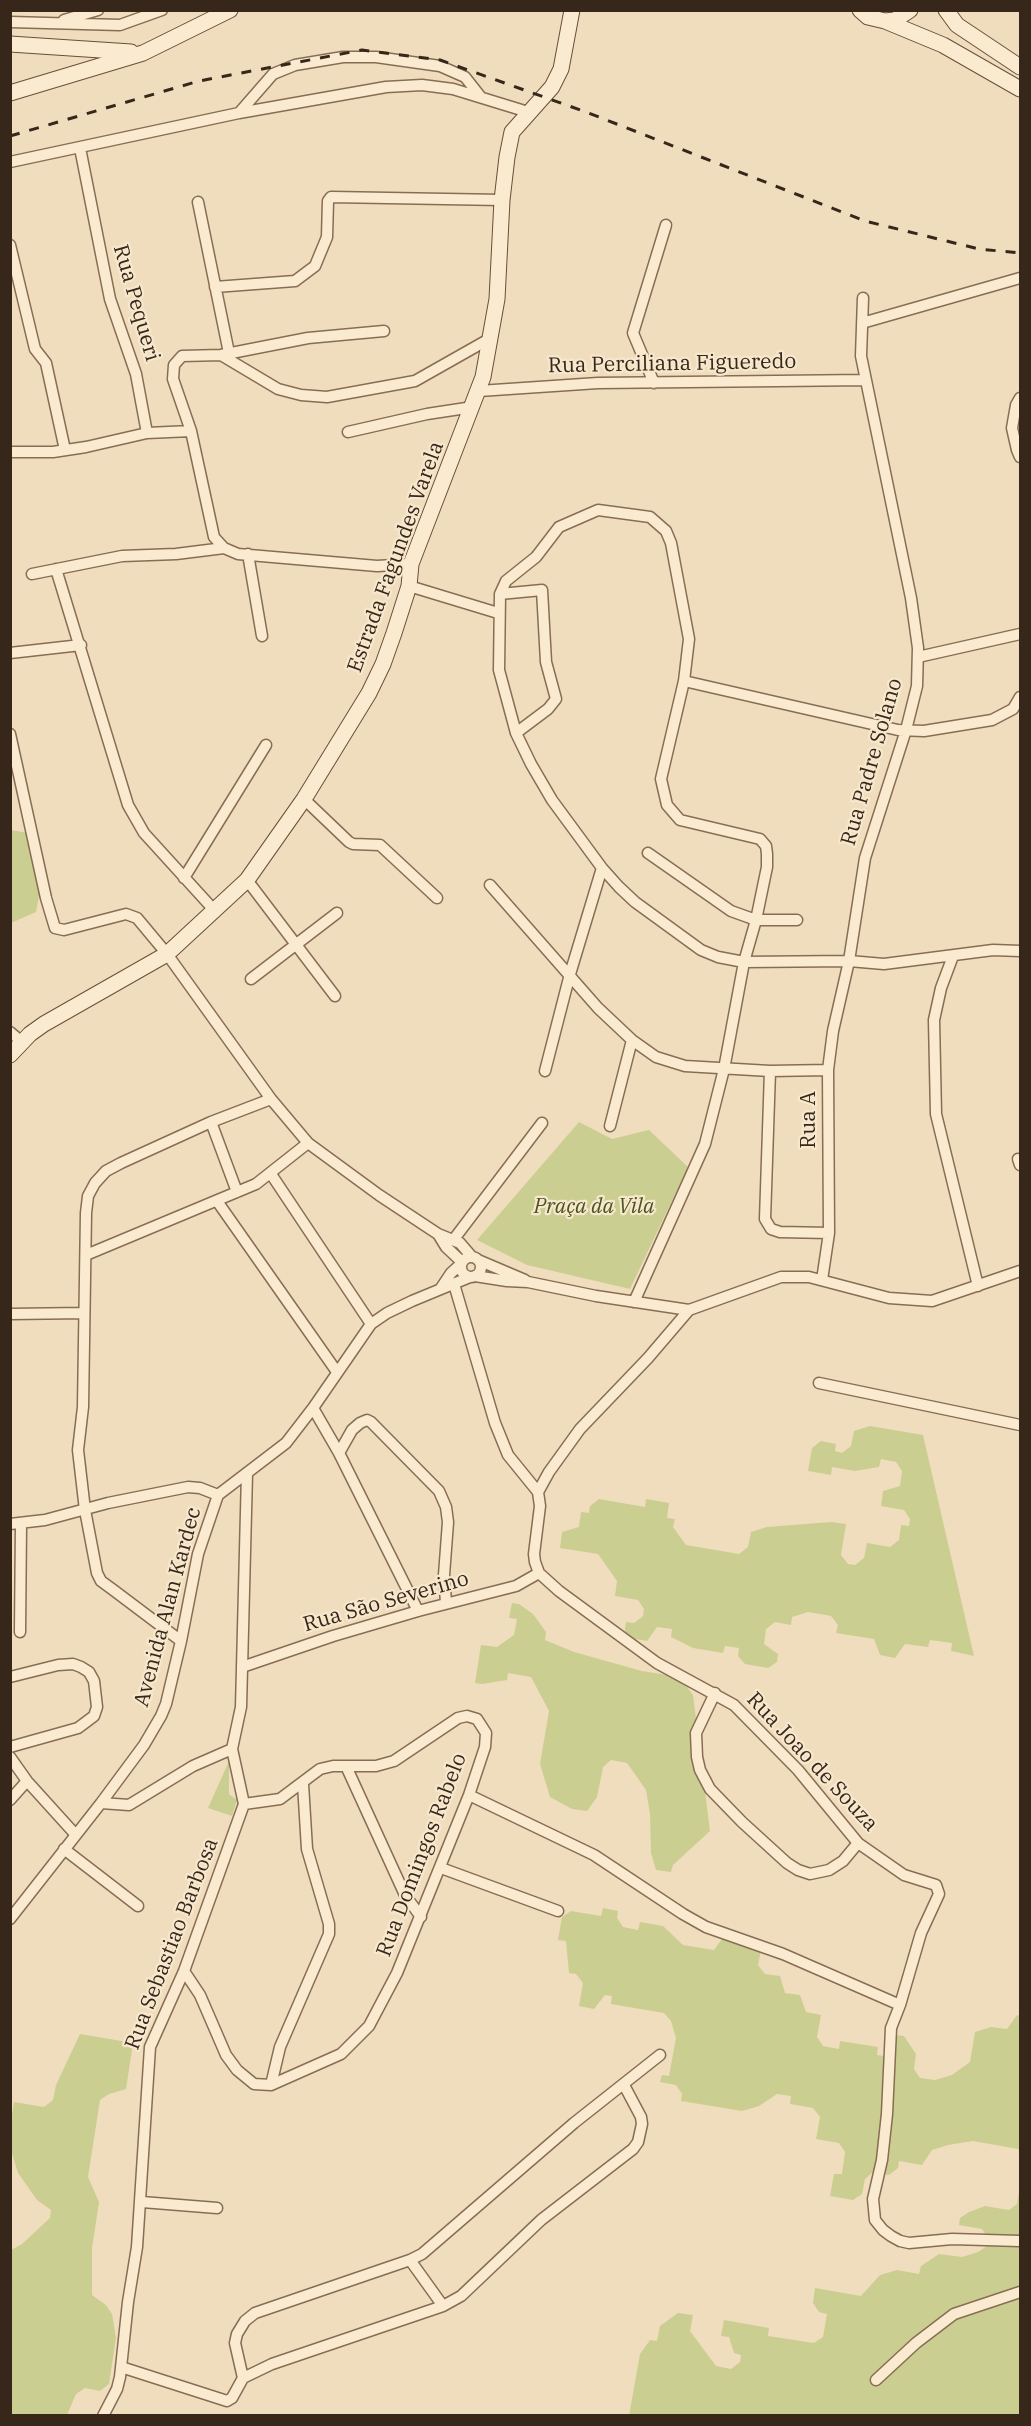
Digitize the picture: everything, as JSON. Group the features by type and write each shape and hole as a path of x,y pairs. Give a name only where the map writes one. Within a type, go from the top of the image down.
{"street":[{"path":"53,24 98,10"},
{"path":"10,22 120,26 162,10"},
{"path":"10,93 143,53 230,10"},
{"name":"Estrada Fagundes Varela","path":"10,1055 16,1037 44,1024 167,954 247,880 303,799 369,693 383,664 409,586 411,564 479,391 497,299 502,200 512,132 552,87 561,69 572,10"},
{"path":"885,21 895,20 910,10"},
{"path":"946,10 957,25 1020,67"},
{"path":"858,11 868,17 885,21 944,45 1020,89"},
{"path":"10,44 69,50 143,53"},
{"path":"239,113 273,74 295,65 342,57 386,58 440,66 465,77 480,96"},
{"path":"10,162 239,113 386,87 422,85 453,89 528,112"},
{"name":"Rua Pequeri","path":"80,148 110,299 136,374 147,433"},
{"path":"215,287 296,280 315,266 327,237 328,201 331,197 502,200"},
{"path":"198,202 215,287 225,354 278,389 301,396 327,397 415,381 491,338"},
{"path":"654,383 633,333 666,225"},
{"path":"10,245 35,349 45,363 65,450"},
{"path":"862,323 1020,278"},
{"name":"Rua Padre Solano","path":"849,961 865,858 918,686 918,657 910,598 861,356 863,298"},
{"path":"384,332 309,338 225,354 182,356 174,365 173,379 191,431 214,537 224,548 238,554 377,566 411,564"},
{"name":"Rua Perciliana Figueredo","path":"479,391 544,385 866,381"},
{"path":"1020,398 1016,405 1012,429 1020,457"},
{"path":"348,432 427,414 473,407"},
{"path":"10,452 65,450 147,433 191,431"},
{"path":"634,1302 705,1144 724,1069 744,962 767,867 766,846 763,841 748,836 680,820 667,805 661,779 684,681 689,639 672,543 666,531 650,517 598,510 559,527 536,557 506,581 500,594 499,670 516,733 552,800 602,868 635,902 690,943 718,957 744,962 849,961 884,964 993,950 1020,951"},
{"path":"32,574 122,556 176,554 224,548"},
{"path":"248,554 262,636"},
{"path":"56,569 128,805 144,833 214,910"},
{"path":"409,586 498,613"},
{"path":"500,594 542,590 546,662 556,699 548,709 516,733"},
{"path":"918,657 1020,634"},
{"path":"10,653 81,645"},
{"path":"684,681 906,730 924,731 992,720 1013,709 1020,697"},
{"path":"10,734 46,898 55,928 64,930 126,914 137,918 167,954 271,1099 308,1143 378,1195 438,1234 454,1239 464,1246 469,1261"},
{"path":"184,878 266,745"},
{"path":"303,799 349,842 380,844 437,898"},
{"path":"648,853 722,905 756,920 796,920"},
{"path":"545,1071 570,974 602,868"},
{"path":"247,880 335,996"},
{"path":"490,885 570,974 597,1008 632,1040 656,1057 685,1066 724,1069 828,1070"},
{"path":"250,979 337,913"},
{"path":"953,956 940,988 934,1020 936,1114 978,1286"},
{"name":"Rua A","path":"822,1280 829,1233 828,1070 833,1031 849,961"},
{"path":"610,1126 632,1040"},
{"path":"770,1071 765,1219 771,1229 780,1232 829,1233"},
{"path":"182,1641 99,1578 85,1510 78,1450 83,1407 88,1196 95,1183 106,1171 121,1163 211,1122 271,1099"},
{"path":"211,1122 237,1192"},
{"path":"454,1239 542,1123"},
{"path":"86,1256 237,1192 271,1174 308,1143"},
{"path":"271,1174 371,1324"},
{"path":"216,1201 337,1372"},
{"path":"438,1234 446,1247 480,1270 473,1276"},
{"path":"469,1261 462,1271 473,1276 528,1282 689,1310 781,1277 795,1276 822,1280 889,1298 916,1300 939,1299 1020,1271"},
{"path":"441,1288 451,1273 469,1261 514,1274 528,1282"},
{"name":"Avenida Alan Kardec","path":"10,1919 101,1803 144,1745 161,1716 182,1641 198,1554 218,1495 286,1443 371,1324 387,1313 473,1276"},
{"path":"454,1284 495,1423 508,1455 538,1492 540,1506 534,1554 539,1573"},
{"path":"538,1492 557,1459 580,1430 648,1358 689,1310"},
{"path":"10,1314 84,1313"},
{"path":"819,1383 1020,1425"},
{"path":"313,1408 339,1453 418,1611"},
{"path":"339,1453 352,1430 363,1421 371,1422 439,1491 446,1507 448,1522 444,1575 446,1603"},
{"path":"244,1804 232,1749 241,1707 247,1473"},
{"path":"20,1632 16,1524 188,1487 200,1488 218,1495"},
{"name":"Rua São Severino","path":"242,1667 333,1636 446,1603 516,1586 539,1573"},
{"name":"Rua Joao de Souza","path":"539,1573 559,1591 657,1663 734,1705 798,1770 858,1843 904,1875 936,1886 939,1894 921,1933 900,2005"},
{"path":"10,1677 58,1665 73,1664 89,1672 94,1681 97,1707 94,1716 78,1728 10,1747"},
{"path":"715,1693 696,1733 698,1757 703,1777 742,1822 788,1863 810,1874 829,1870 843,1861 858,1843"},
{"name":"Rua Domingos Rabelo","path":"244,1804 280,1799 321,1769 333,1766 376,1766 394,1761 459,1718 467,1716 477,1719 486,1733 485,1747 441,1868 397,1972 369,2026 341,2054 266,2086"},
{"path":"101,1803 129,1805 193,1766 232,1749"},
{"path":"10,1757 27,1781 75,1834"},
{"path":"346,1766 405,1895 421,1917"},
{"path":"10,1800 27,1781"},
{"path":"184,1971 200,1995 226,2055 245,2079 266,2086 279,2048 329,1934 307,1849 303,1784"},
{"path":"469,1795 594,1855 706,1927 802,1962 900,2005 891,2028 887,2114 882,2160 873,2199 875,2220 891,2236 909,2243 952,2239 1020,2241"},
{"name":"Rua Sebastiao Barbosa","path":"103,2415 117,2389 137,2247 150,2047 184,1971 244,1804"},
{"path":"64,1849 138,1906"},
{"path":"441,1868 558,1911"},
{"path":"243,2378 235,2343 237,2334 245,2321 255,2313 410,2260 433,2245 574,2123 660,2055"},
{"path":"121,2367 227,2401 232,2398 243,2378 298,2354 443,2306 461,2296 542,2220 633,2149 638,2142 642,2124 641,2117 624,2085"},
{"path":"141,2202 217,2208"},
{"path":"410,2260 443,2306"},
{"path":"876,2380 916,2343 954,2314 1020,2292"}],"green space":[{"path":"11,830 34,834 40,890 36,912 11,923"},
{"name":"Praça da Vila","path":"579,1122 612,1139 649,1130 688,1167 630,1289 527,1265 477,1240"},
{"path":"870,1426 923,1435 974,1656 951,1651 952,1643 930,1640 928,1647 905,1644 895,1658 880,1655 874,1639 836,1633 838,1625 831,1616 808,1612 792,1617 791,1625 775,1622 766,1629 764,1644 778,1654 777,1662 768,1668 745,1664 738,1656 739,1648 725,1646 723,1653 693,1648 671,1637 672,1629 657,1627 647,1641 624,1637 626,1622 634,1623 643,1616 644,1609 638,1600 615,1596 617,1581 598,1554 560,1548 562,1532 579,1527 581,1512 589,1513 590,1506 599,1499 645,1507 646,1499 669,1503 667,1518 675,1519 673,1527 686,1545 739,1554 748,1547 751,1532 767,1527 831,1522 846,1524 841,1555 848,1564 855,1565 864,1558 867,1543 890,1547 899,1540 901,1525 909,1526 910,1519 904,1510 881,1506 883,1491 900,1486 902,1471 896,1462 881,1459 879,1467 855,1471 832,1467 831,1475 808,1471 812,1448 821,1441 836,1444 835,1451 842,1453 851,1446 854,1431"},
{"path":"512,1603 519,1604 533,1614 546,1632 545,1640 574,1652 642,1671 680,1677 693,1695 710,1831 673,1865 671,1872 656,1870 651,1853 650,1814 646,1790 627,1763 611,1760 603,1767 597,1797 587,1811 572,1809 550,1797 540,1764 549,1711 531,1677 508,1673 507,1680 475,1683 481,1645 497,1647 514,1635 517,1619 509,1618"},
{"path":"229,1761 229,1794 237,1800 232,1816 208,1808"},
{"path":"603,1908 618,1911 617,1918 623,1927 638,1930 640,1922 663,1926 683,1945 714,1950 724,1936 761,1950 758,1965 765,1974 780,1976 785,1993 800,1995 806,2012 821,2015 817,2037 823,2046 839,2049 840,2041 878,2047 877,2055 884,2056 893,2050 896,2035 904,2036 916,2054 914,2069 920,2078 935,2080 952,2075 970,2062 975,2032 991,2027 1007,2029 1017,2015 1020,2016 1020,2152 1018,2149 973,2141 948,2145 932,2150 922,2165 899,2161 898,2168 889,2175 873,2172 865,2179 862,2194 853,2200 830,2196 834,2174 842,2174 845,2152 839,2143 816,2139 820,2117 813,2108 790,2104 791,2096 777,2094 759,2106 742,2111 681,2101 682,2094 676,2085 660,2082 662,2075 669,2076 676,2038 671,2021 664,2013 611,2004 612,1996 605,1995 594,2009 579,2006 583,1983 576,1974 569,1973 566,1941 558,1940 562,1917 571,1911 601,1916"},
{"path":"80,2034 133,2043 126,2089 109,2094 100,2100 88,2177 99,2202 92,2248 92,2295 106,2305 112,2314 116,2338 109,2384 100,2391 85,2388 76,2394 67,2415 11,2415 11,2250 22,2244 50,2218 51,2210 37,2200 18,2173 11,2150 11,2121 14,2102 44,2107 53,2100 56,2085"},
{"path":"1020,2185 1020,2415 629,2416 640,2354 650,2340 657,2341 660,2326 678,2313 693,2315 690,2331 716,2366 731,2369 740,2362 741,2355 734,2353 729,2337 721,2336 724,2320 769,2328 768,2336 814,2343 823,2337 827,2314 819,2312 813,2303 815,2288 861,2296 880,2275 897,2270 919,2274 921,2266 939,2254 962,2257 978,2252 987,2246 988,2238 982,2229 959,2225 960,2218 985,2206 1009,2210 1017,2204"}],"railway":[{"path":"10,136 199,81 362,50 440,60 586,112 865,221 979,249 1020,253"}]}
